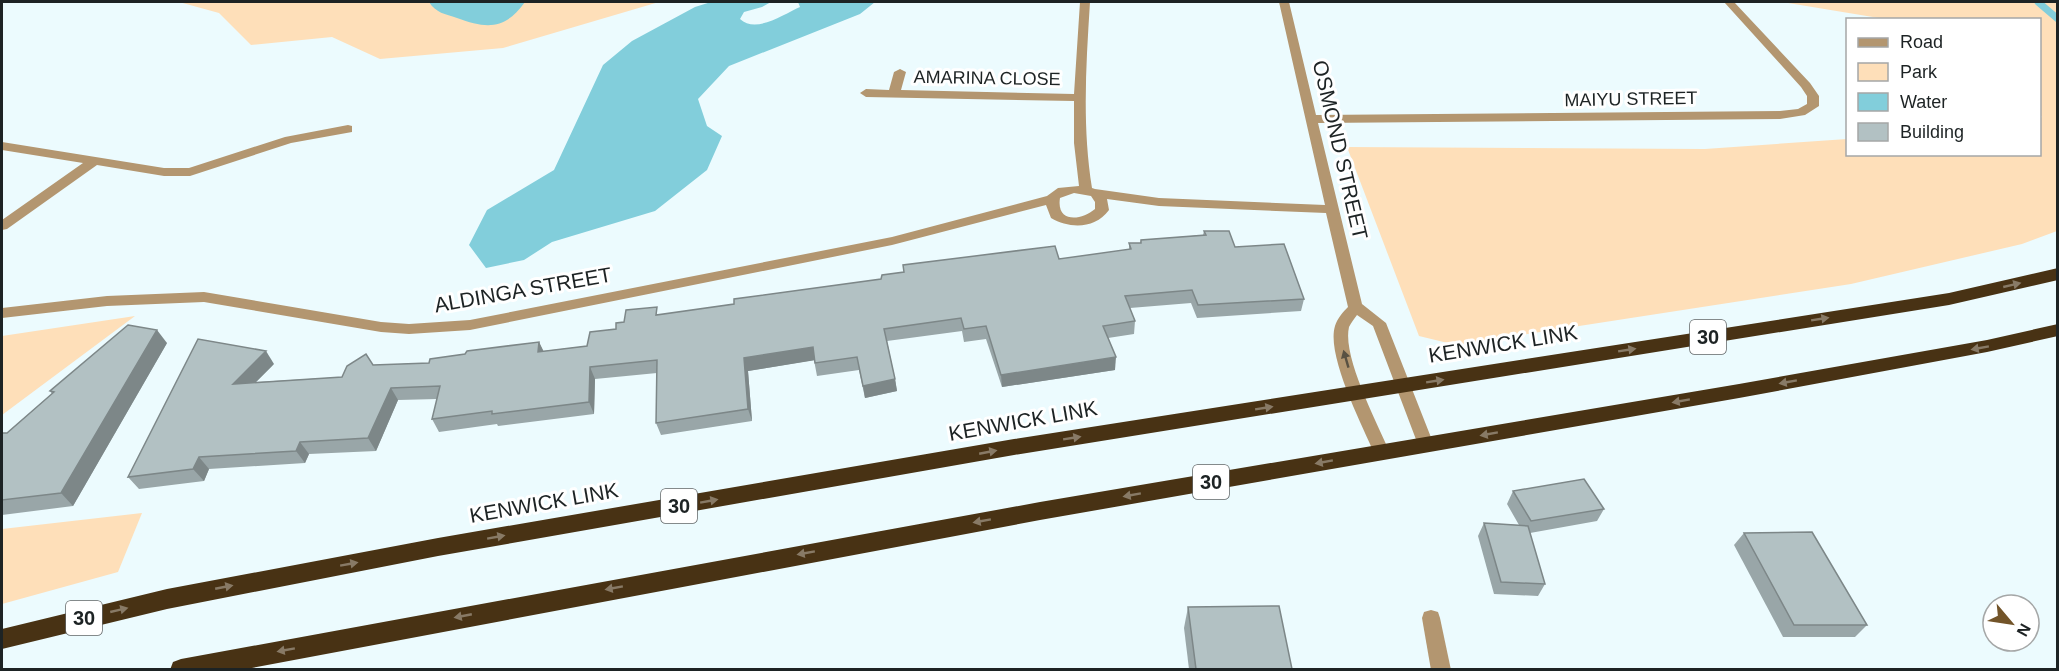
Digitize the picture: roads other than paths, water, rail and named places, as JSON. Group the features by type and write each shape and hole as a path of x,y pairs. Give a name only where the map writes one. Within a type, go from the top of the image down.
{"highway":[{"name":"KENWICK LINK","path":"2,639 167,599 438,547 1014,447 1949,299 2058,274"},
{"name":"30","path":"181,669 1040,510 1382,453 1976,348 2058,330"}],"street":[{"path":"1084,2 1080,99 1081,164 1091,192 1102,201 1102,210"},
{"name":"OSMOND STREET","path":"1284,2 1355,307"},
{"name":"MAIYU STREET","path":"1310,119 1780,116 1801,112 1813,106 1813,96 1806,85 1729,2"},
{"name":"AMARINA CLOSE","path":"894,94 900,72"},
{"name":"AMARINA CLOSE","path":"866,93 1080,99"},
{"path":"2,146 164,172 190,171 289,140 348,129"},
{"path":"2,226 93,162"},
{"path":"1056,215 1052,207 1057,195 1081,164"},
{"name":"ALDINGA STREET","path":"2,313 118,300 204,297 381,327 470,325 892,241 1010,210 1057,195 1091,192 1159,202 1332,208"},
{"name":"ALDINGA STREET","path":"1010,210 1056,215 1072,221 1085,221 1096,217 1102,210 1159,202"},
{"path":"1382,453 1356,393 1343,353 1341,328 1355,307 1379,323 1426,444"},
{"path":"1431,618 1441,669"}],"water":[{"path":"711,2 771,2 744,12 740,19 747,23 762,24 800,7 798,2 875,2 860,14 729,66 698,99 707,126 722,136 707,170 655,211 552,242 524,260 486,268 469,245 487,210 554,170 603,65 632,41 695,7"}],"waterway":[{"path":"449,2 487,15 505,2"},
{"path":"2038,2 2058,19"}]}
